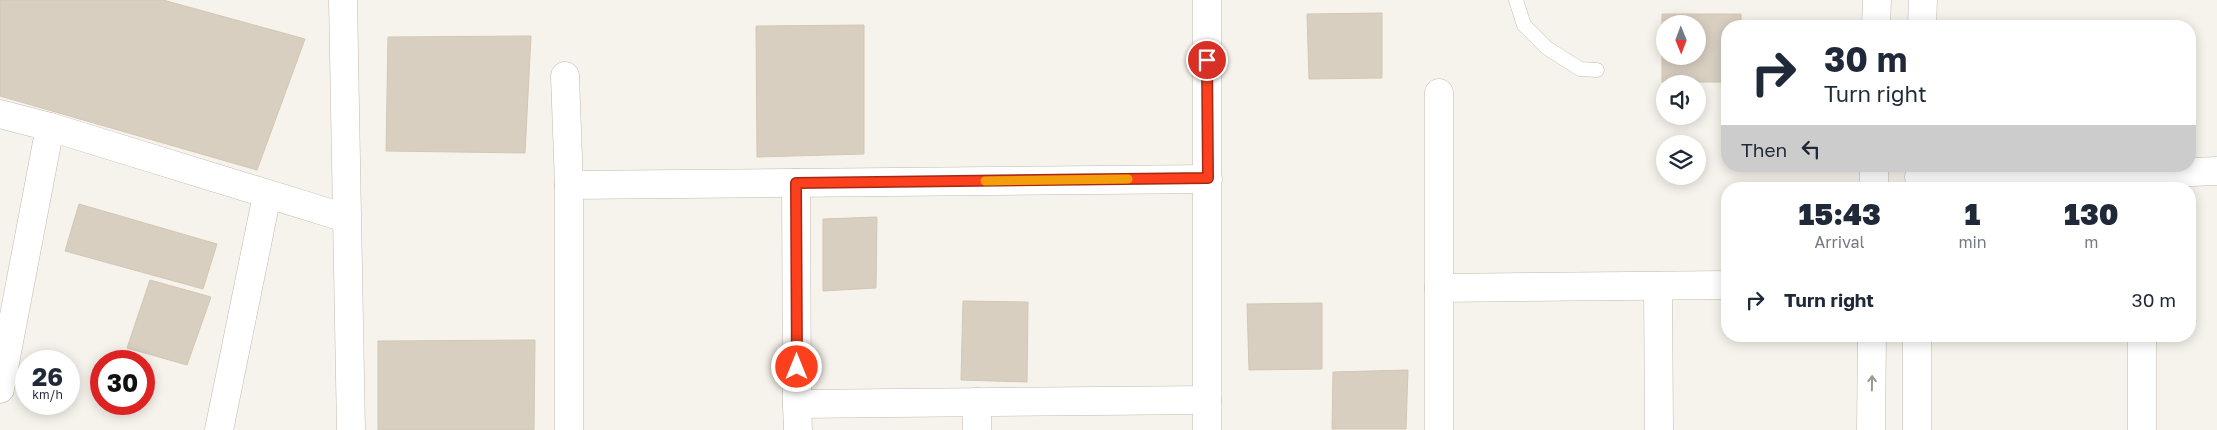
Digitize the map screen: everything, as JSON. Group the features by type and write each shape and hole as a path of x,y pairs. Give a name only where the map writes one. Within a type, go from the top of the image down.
{"street":[{"path":"343,0 351,430"},
{"path":"1206,0 1208,178 1207,430"},
{"path":"1876,0 1876,20"},
{"path":"1922,0 1922,20"},
{"path":"565,76 570,185 569,430"},
{"path":"1439,94 1439,430"},
{"path":"0,114 50,127 346,218"},
{"path":"0,389 50,127"},
{"path":"1919,177 2142,181 2217,170"},
{"path":"570,185 1208,178"},
{"path":"796,183 797,417 977,402 1207,400"},
{"path":"219,430 268,195"},
{"path":"1439,288 1721,285"},
{"path":"1658,286 1659,430"},
{"path":"1871,430 1872,342"},
{"path":"1917,342 1917,430"},
{"path":"2142,342 2142,430"},
{"path":"977,402 978,430"}],"lane":[{"path":"1516,0 1524,25 1547,48 1580,69 1597,70"}],"building":[{"path":"0,0 163,0 305,39 257,170 0,96"},
{"path":"1382,13 1382,78 1309,79 1307,14"},
{"path":"1662,14 1741,14 1741,20 1721,20 1721,82 1706,82 1706,75 1662,75 1662,65 1706,65 1706,15"},
{"path":"864,25 864,154 757,157 756,26"},
{"path":"531,36 525,153 386,151 388,37"},
{"path":"79,204 217,244 203,289 65,251"},
{"path":"877,217 876,288 823,291 823,219"},
{"path":"150,280 211,297 187,365 155,356 155,350 127,348"},
{"path":"963,301 1028,302 1027,382 961,380"},
{"path":"1322,303 1322,369 1249,370 1247,304"},
{"path":"535,340 534,430 378,430 378,341"},
{"path":"1408,370 1406,429 1332,429 1333,372"}],"slow traffic":[{"path":"985,181 1128,179"}],"route":[{"path":"797,367 796,183 1208,178 1207,60"}]}
